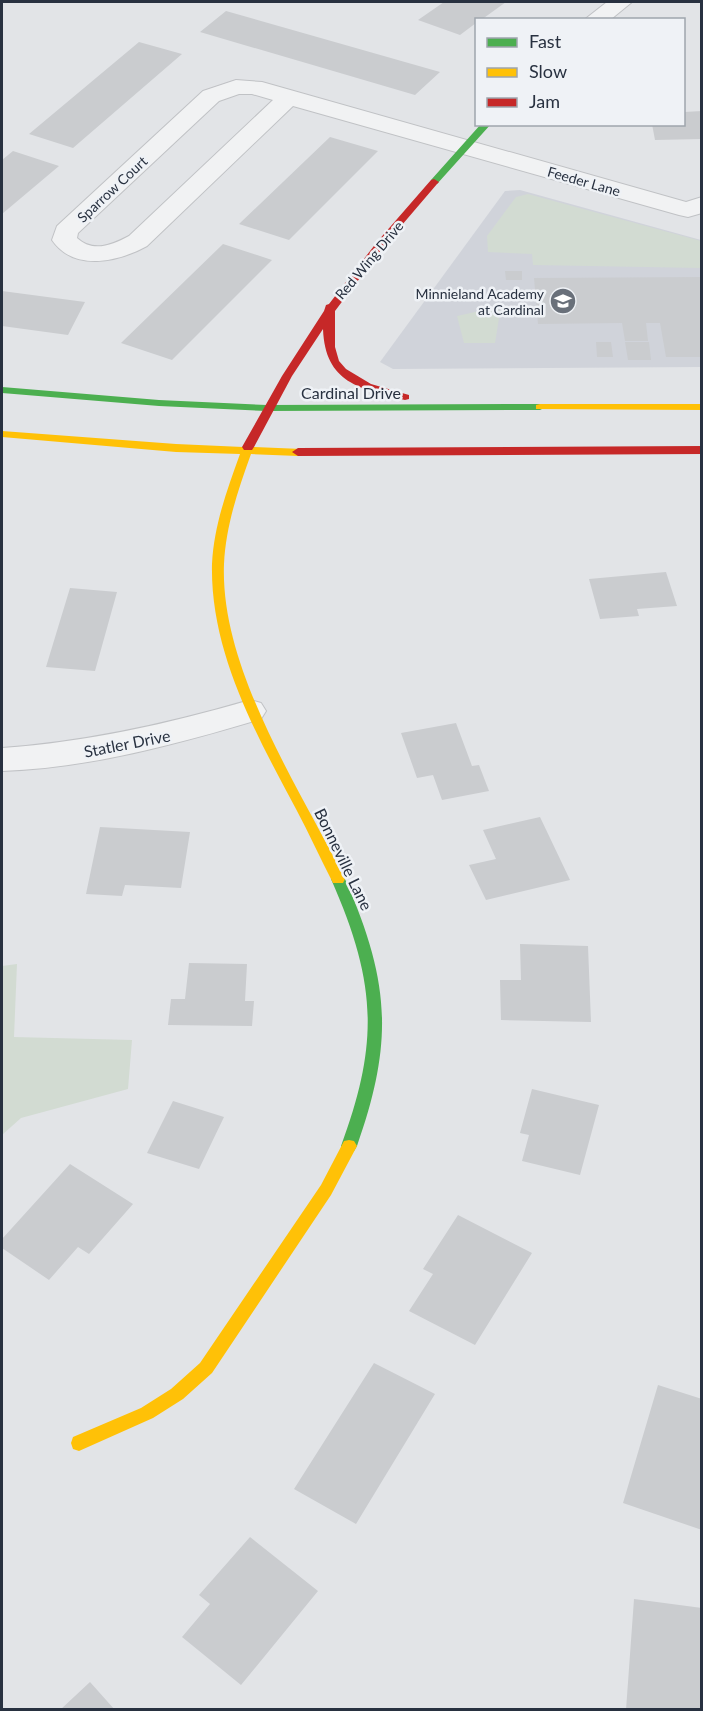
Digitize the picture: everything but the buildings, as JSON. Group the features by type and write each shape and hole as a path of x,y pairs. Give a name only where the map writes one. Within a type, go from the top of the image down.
{"street":[{"path":"598,18 619,2"},
{"name":"Sparrow Court","path":"289,98 138,241 126,249 109,253 86,253 72,249 64,240 66,231 211,96 230,88 254,87 466,148"},
{"name":"Red Wing Drive","path":"267,408 309,335 330,307 389,235 485,126"},
{"name":"Feeder Lane","path":"466,148 688,210 702,204"},
{"path":"330,307 325,327 327,349 332,361 345,376 376,390 455,408"},
{"name":"Cardinal Drive","path":"2,390 159,403 267,408 702,407"},
{"name":"Bonneville Lane","path":"79,1443 129,1425 187,1388 206,1368 336,1173 362,1114 376,1044 375,987 361,933 343,886 250,711 233,662 222,618 220,579 225,502 246,450 267,408"},
{"path":"2,435 246,450 323,452 702,450"},
{"name":"Statler Drive","path":"2,760 48,757 124,746 250,711"}],"shaded area":[{"name":"Minnieland Academy at Cardinal","path":"520,190 701,240 701,367 393,369 380,362 505,191"},
{"path":"528,194 701,241 701,268 533,265 532,254 488,252 487,236 516,197"},
{"path":"493,308 500,312 495,343 464,343 457,316"},
{"path":"17,964 14,1037 132,1040 128,1089 21,1118 2,1135 2,966"}],"traffic: fast":[{"path":"434,182 485,126"},
{"path":"2,390 159,403 267,408 540,407"},
{"path":"338,879 364,946 372,979 375,1011 375,1043 370,1076 362,1110 349,1146"}],"traffic: slow":[{"path":"540,407 702,407"},
{"path":"2,434 176,448 298,452"},
{"path":"248,447 226,508 218,565 223,619 237,671 258,723 338,879"},
{"path":"79,1443 147,1413 177,1394 206,1368 326,1190 349,1146"}],"traffic: jam":[{"path":"248,447 287,376 332,308 381,244 434,182"},
{"path":"330,307 329,347 334,361 342,372 367,386 405,397"},
{"path":"298,452 702,450"}],"place":[{"name":"Minnieland Academy at Cardinal","path":"563,301"}]}
